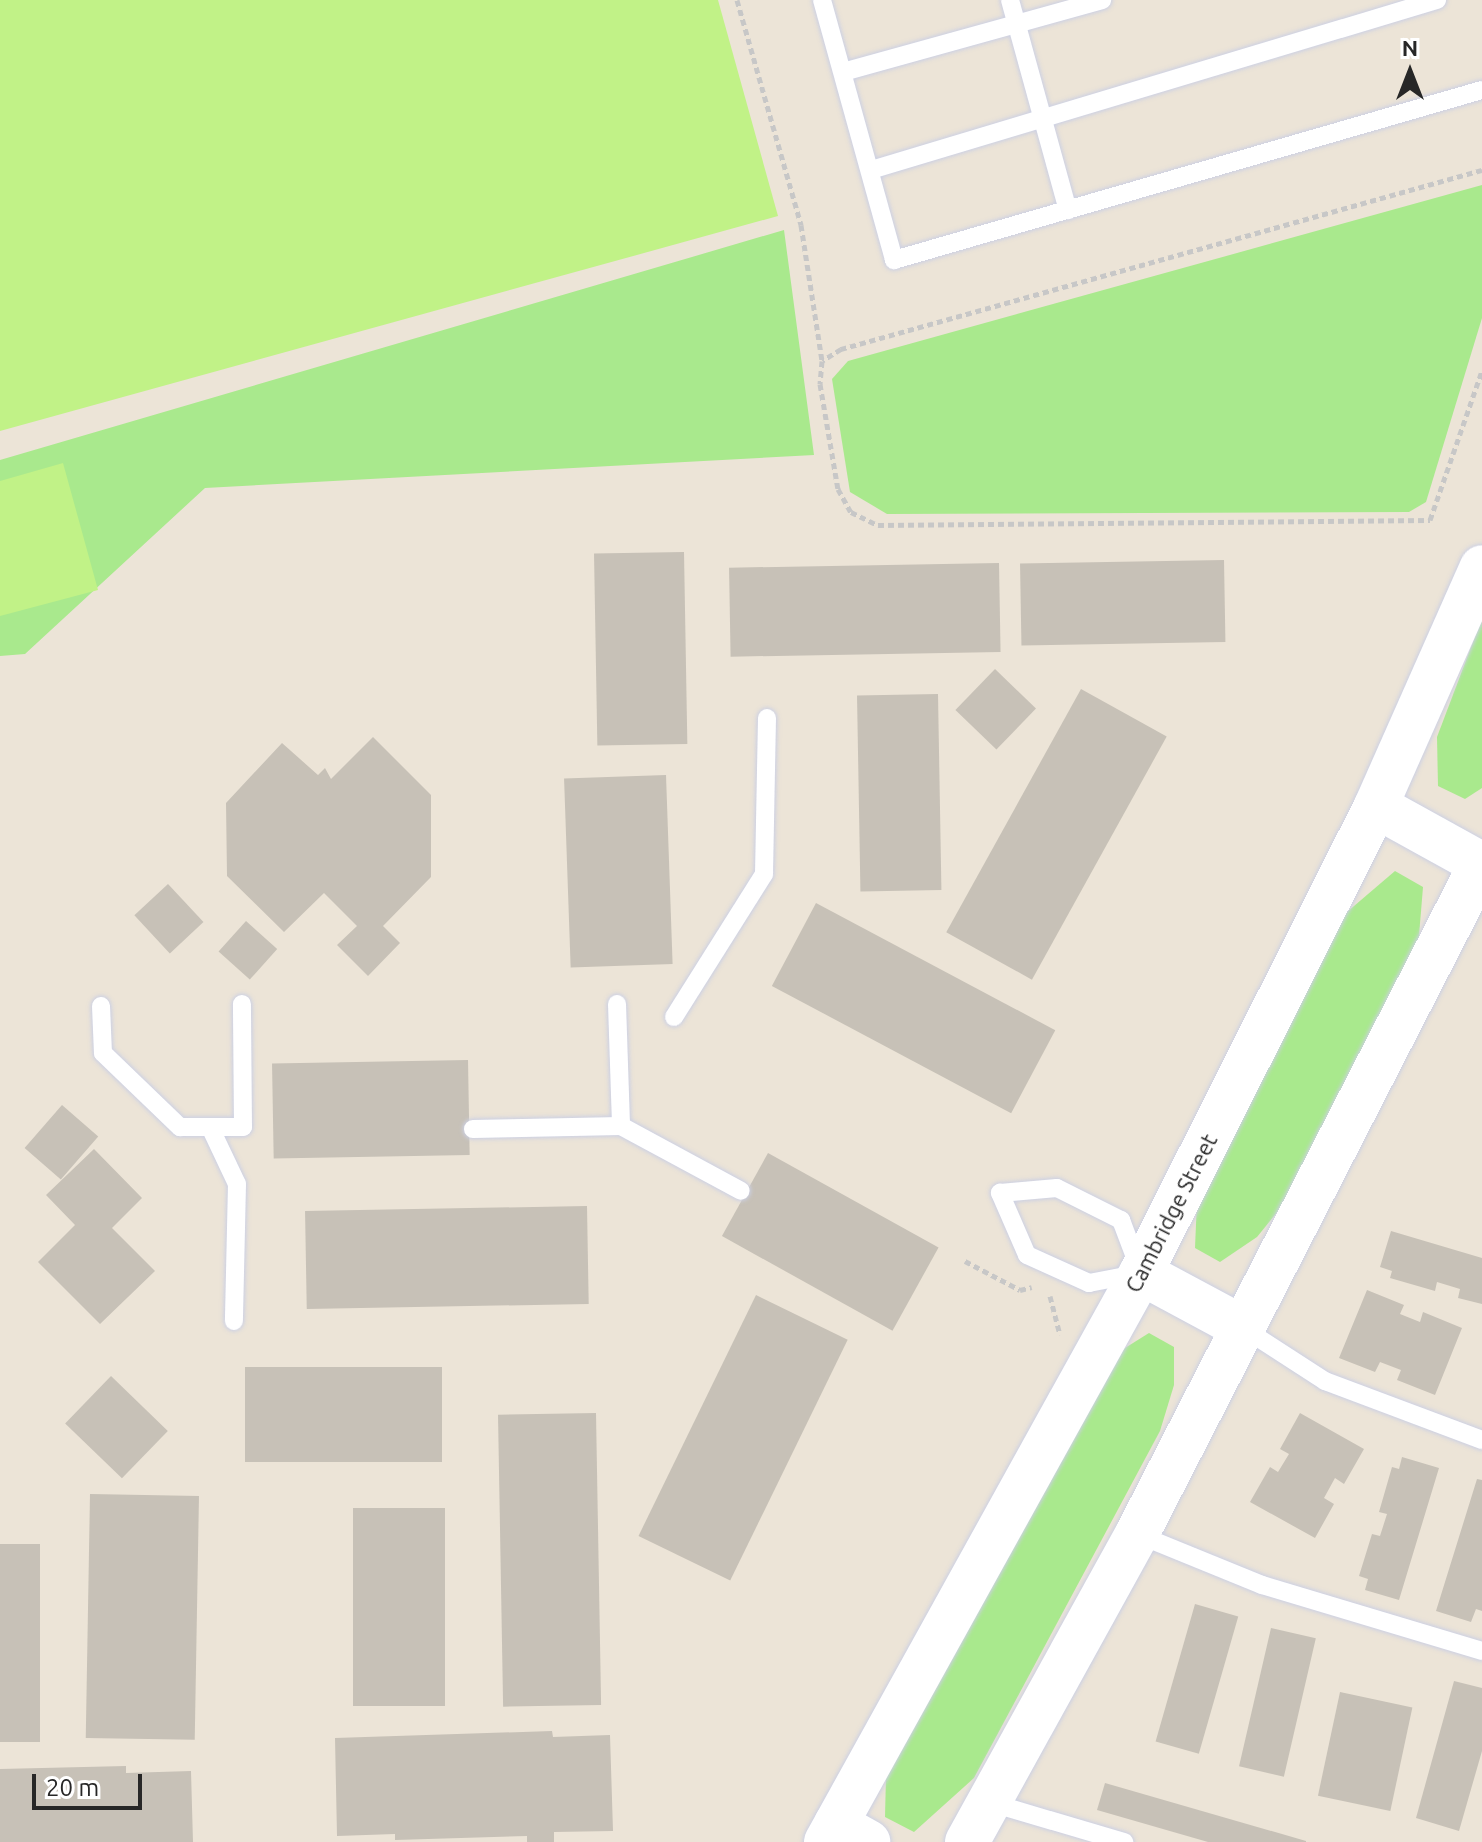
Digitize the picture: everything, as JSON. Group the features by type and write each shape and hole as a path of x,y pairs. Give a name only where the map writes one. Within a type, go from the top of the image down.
{"street":[{"name":"Cambridge Street","path":"843,1836 1141,1273 1376,806 1482,567"},
{"path":"967,1842 992,1803 1137,1534 1482,864 1376,806"},
{"path":"1141,1273 1243,1328"}],"lane":[{"path":"822,0 894,260 1482,90"},
{"path":"1010,0 1068,210"},
{"path":"843,72 1102,0"},
{"path":"871,170 1437,0"},
{"path":"674,1017 764,874 767,718"},
{"path":"101,1006 103,1053 180,1127 243,1127 242,1004"},
{"path":"617,1004 621,1126"},
{"path":"473,1129 621,1126 741,1191"},
{"path":"210,1127 237,1184 234,1321"},
{"path":"1057,1188 1121,1220 1141,1273 1089,1283 1027,1255 1000,1193 1057,1188"},
{"path":"1243,1328 1325,1381 1482,1440"},
{"path":"1137,1534 1262,1585 1482,1651"},
{"path":"992,1803 1124,1842"}],"path":[{"path":"737,0 801,225 822,361 821,406 838,489 851,512 878,525 1430,520 1482,371"},
{"path":"822,361 841,349 1482,170"},
{"path":"965,1261 1020,1290 1036,1285 1047,1290 1061,1336"}],"green space":[{"path":"0,0 718,0 778,216 0,431"},
{"path":"1482,185 1482,318 1426,502 1409,512 887,514 850,492 832,379 848,361"},
{"path":"784,230 814,455 205,488 25,654 0,656 0,460"},
{"path":"63,463 98,590 0,616 0,481"},
{"path":"1482,618 1482,788 1465,799 1438,786 1437,737"},
{"path":"1395,871 1423,887 1418,948 1288,1199 1257,1237 1220,1262 1195,1248 1197,1200 1347,912"},
{"path":"1149,1333 1174,1347 1174,1385 1160,1431 974,1778 914,1832 885,1817 886,1776 1117,1353"}],"building":[{"path":"684,552 687,744 597,746 594,554"},
{"path":"1224,560 1225,642 1021,646 1020,564"},
{"path":"999,563 1001,652 731,657 729,568"},
{"path":"995,669 1036,709 996,750 955,710"},
{"path":"1081,689 1167,737 1032,980 946,932"},
{"path":"938,694 941,890 860,891 857,695"},
{"path":"373,737 431,795 431,877 383,926 400,943 368,976 337,945 357,926 324,893 284,932 227,876 226,803 282,743 318,775 325,768 331,779"},
{"path":"666,775 673,964 571,967 564,779"},
{"path":"168,884 203,922 170,953 134,915"},
{"path":"816,903 1055,1030 1011,1113 772,986"},
{"path":"246,921 277,949 250,980 219,951"},
{"path":"468,1060 470,1155 274,1158 272,1063"},
{"path":"62,1105 98,1136 61,1180 25,1148"},
{"path":"94,1149 142,1198 112,1228 155,1271 100,1324 38,1262 75,1225 46,1195"},
{"path":"768,1153 939,1248 892,1331 722,1236"},
{"path":"587,1206 589,1304 307,1309 305,1211"},
{"path":"1391,1231 1482,1258 1482,1304 1458,1298 1460,1289 1437,1282 1435,1291 1390,1278 1392,1271 1380,1267"},
{"path":"1367,1290 1404,1305 1400,1314 1420,1322 1423,1312 1462,1328 1435,1395 1397,1380 1401,1370 1380,1362 1375,1372 1339,1358"},
{"path":"756,1295 848,1340 730,1581 639,1536"},
{"path":"245,1367 442,1367 442,1462 245,1462"},
{"path":"111,1376 168,1431 122,1478 65,1423"},
{"path":"596,1413 601,1705 503,1707 498,1415"},
{"path":"1300,1413 1364,1449 1344,1484 1335,1478 1324,1498 1334,1504 1315,1538 1250,1502 1270,1467 1278,1472 1289,1454 1280,1449"},
{"path":"1402,1457 1439,1468 1399,1600 1365,1590 1368,1579 1359,1576 1372,1534 1380,1536 1387,1514 1379,1512 1392,1467 1399,1469"},
{"path":"1477,1479 1482,1480 1482,1611 1476,1609 1471,1622 1436,1611"},
{"path":"90,1494 199,1496 195,1740 86,1738"},
{"path":"353,1508 445,1508 445,1706 353,1706"},
{"path":"0,1544 40,1544 40,1742 0,1742"},
{"path":"1195,1604 1238,1616 1199,1754 1156,1741"},
{"path":"1271,1628 1316,1638 1284,1777 1239,1766"},
{"path":"1454,1681 1482,1688 1482,1751 1459,1831 1416,1818"},
{"path":"1340,1692 1412,1707 1390,1811 1318,1796"},
{"path":"552,1731 553,1737 610,1735 613,1831 554,1832 554,1842 527,1842 527,1836 395,1840 395,1834 337,1836 335,1738"},
{"path":"126,1766 126,1773 191,1771 193,1842 0,1842 0,1769"},
{"path":"1105,1783 1306,1842 1208,1842 1097,1810"}]}
